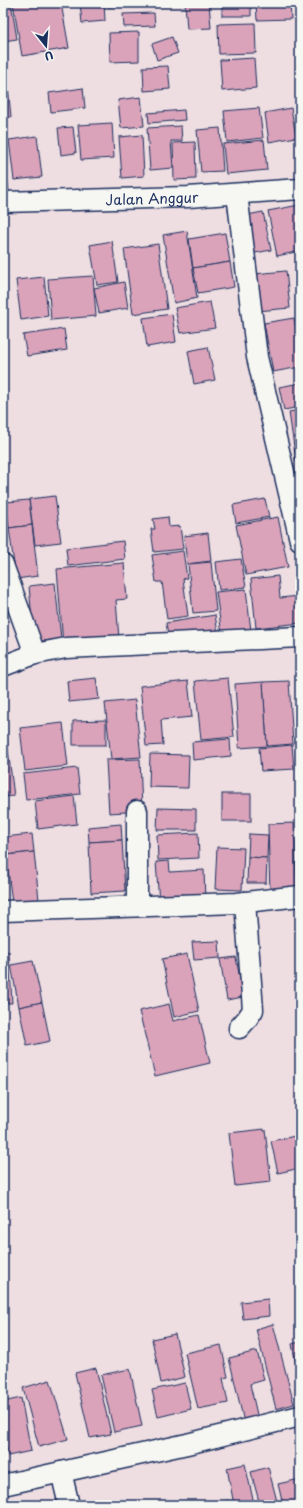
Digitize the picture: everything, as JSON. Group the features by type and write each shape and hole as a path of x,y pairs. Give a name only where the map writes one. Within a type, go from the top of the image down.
{"street":[{"name":"Jalan Anggur","path":"3,202 188,197 300,189"},
{"path":"237,194 258,357 294,481 300,540"},
{"path":"3,565 35,654"},
{"path":"3,666 35,654 66,648 300,637"},
{"path":"136,811 137,906"},
{"path":"3,911 245,902 300,896"},
{"path":"239,1028 253,1010 245,902"},
{"path":"3,1485 187,1444 300,1416"},
{"path":"61,1472 69,1505"}],"building":[{"path":"3,3 11,3 17,39 3,41"},
{"path":"13,3 61,3 69,48 22,56"},
{"path":"80,3 104,3 105,21 82,23"},
{"path":"108,3 144,3 144,4 108,7"},
{"path":"185,3 209,3 211,28 187,29"},
{"path":"222,3 251,3 251,16 222,16"},
{"path":"256,3 290,3 291,19 257,20"},
{"path":"154,13 155,26 124,27 123,14"},
{"path":"255,23 256,53 219,54 218,24"},
{"path":"139,32 139,61 110,62 109,33"},
{"path":"172,37 178,53 157,60 152,44"},
{"path":"254,58 256,88 222,91 220,60"},
{"path":"168,66 170,89 144,91 143,67"},
{"path":"8,86 11,117 3,118 3,87"},
{"path":"83,88 85,108 51,112 49,93"},
{"path":"141,97 144,126 121,128 118,100"},
{"path":"259,108 263,138 227,142 224,111"},
{"path":"291,108 296,137 269,142 265,113"},
{"path":"184,110 185,120 149,123 148,113"},
{"path":"300,116 300,140 298,140 295,117"},
{"path":"112,123 114,158 81,160 78,125"},
{"path":"181,126 182,141 171,141 173,168 150,170 147,128"},
{"path":"73,127 76,153 61,155 58,128"},
{"path":"220,128 223,171 201,172 197,130"},
{"path":"142,135 144,176 122,178 119,137"},
{"path":"37,136 42,177 14,180 9,140"},
{"path":"264,140 267,170 226,174 223,144"},
{"path":"195,142 196,179 174,180 173,143"},
{"path":"3,144 9,192 3,193"},
{"path":"299,205 300,251 277,256 268,211"},
{"path":"263,212 271,250 250,254 242,216"},
{"path":"187,231 197,298 174,303 163,235"},
{"path":"225,233 230,262 193,268 189,239"},
{"path":"112,241 118,282 97,285 90,245"},
{"path":"158,244 167,309 133,314 124,249"},
{"path":"230,262 234,287 198,293 193,268"},
{"path":"286,271 290,308 257,311 254,274"},
{"path":"93,276 96,316 51,320 48,279"},
{"path":"44,277 48,316 21,320 16,280"},
{"path":"124,282 128,308 99,313 94,288"},
{"path":"210,302 215,328 180,333 175,308"},
{"path":"172,314 176,342 147,347 143,318"},
{"path":"294,318 300,352 300,367 273,372 264,323"},
{"path":"64,329 67,350 27,356 23,335"},
{"path":"208,347 215,380 194,384 188,351"},
{"path":"300,383 300,407 284,410 279,387"},
{"path":"300,410 300,460 296,461 289,412"},
{"path":"55,496 61,542 35,545 29,499"},
{"path":"265,499 269,517 236,523 233,505"},
{"path":"29,500 32,525 9,528 6,502"},
{"path":"168,517 169,527 180,526 183,549 154,552 151,529 155,529 153,519"},
{"path":"278,517 288,567 246,575 236,525"},
{"path":"32,525 38,576 16,579 9,528"},
{"path":"208,533 211,561 187,564 184,536"},
{"path":"123,541 125,559 68,566 66,548"},
{"path":"183,551 187,578 183,579 188,616 167,619 162,582 156,582 152,555"},
{"path":"241,559 246,587 219,590 216,562"},
{"path":"211,562 216,611 193,613 188,564"},
{"path":"124,563 127,599 116,600 119,639 63,644 57,569"},
{"path":"278,576 280,598 299,596 300,623 256,628 251,579"},
{"path":"55,583 61,639 34,642 29,586"},
{"path":"246,589 251,631 222,635 216,592"},
{"path":"215,615 218,633 169,640 166,623"},
{"path":"96,678 99,699 69,702 67,681"},
{"path":"228,678 234,737 201,740 195,681"},
{"path":"188,681 192,717 161,720 163,745 146,746 140,686"},
{"path":"289,681 293,744 267,746 263,682"},
{"path":"263,682 267,746 239,748 235,684"},
{"path":"135,700 141,757 111,759 105,703"},
{"path":"3,719 14,796 3,797"},
{"path":"106,720 106,745 73,745 73,721"},
{"path":"63,723 68,766 25,771 20,728"},
{"path":"230,739 231,756 193,760 192,742"},
{"path":"292,745 294,769 261,771 259,748"},
{"path":"150,754 189,755 188,788 149,787"},
{"path":"140,759 142,811 109,813 106,760"},
{"path":"77,768 80,794 26,800 23,774"},
{"path":"222,794 251,794 251,821 222,821"},
{"path":"74,796 77,824 38,829 35,801"},
{"path":"158,808 196,809 196,830 157,830"},
{"path":"294,823 297,893 270,894 268,824"},
{"path":"121,824 122,840 89,842 88,827"},
{"path":"198,833 199,858 158,860 157,835"},
{"path":"32,834 34,852 6,855 4,837"},
{"path":"249,834 268,835 267,858 248,857"},
{"path":"122,840 125,891 91,893 89,842"},
{"path":"217,847 244,848 242,890 215,889"},
{"path":"34,852 39,900 12,903 6,855"},
{"path":"248,857 267,858 266,883 247,883"},
{"path":"169,861 170,872 204,870 205,900 159,902 156,862"},
{"path":"219,941 220,958 194,960 192,942"},
{"path":"3,952 9,952 12,1003 3,1003"},
{"path":"187,954 199,1011 174,1017 162,959"},
{"path":"236,957 243,997 227,1000 220,959"},
{"path":"33,961 42,1002 19,1007 11,965"},
{"path":"42,1002 50,1041 27,1046 19,1007"},
{"path":"169,1004 173,1021 199,1015 210,1063 155,1076 139,1011"},
{"path":"265,1129 271,1182 235,1186 229,1133"},
{"path":"300,1135 300,1168 278,1173 271,1141"},
{"path":"268,1299 269,1316 243,1319 241,1302"},
{"path":"273,1324 294,1404 276,1409 256,1329"},
{"path":"175,1334 185,1377 161,1383 152,1339"},
{"path":"300,1342 300,1374 298,1374 292,1344"},
{"path":"221,1345 228,1377 223,1378 228,1403 198,1409 185,1353"},
{"path":"257,1351 264,1380 250,1384 258,1419 244,1422 229,1358"},
{"path":"96,1368 111,1434 90,1438 75,1373"},
{"path":"130,1369 142,1426 114,1432 101,1375"},
{"path":"50,1380 68,1439 39,1447 23,1388"},
{"path":"185,1383 191,1409 158,1417 152,1390"},
{"path":"21,1398 31,1451 8,1456 3,1433 3,1402"},
{"path":"245,1464 254,1504 234,1505 227,1468"},
{"path":"268,1467 278,1505 260,1505 251,1472"},
{"path":"300,1479 300,1505 283,1505 278,1484"},
{"path":"228,1500 229,1505 209,1505"}]}
